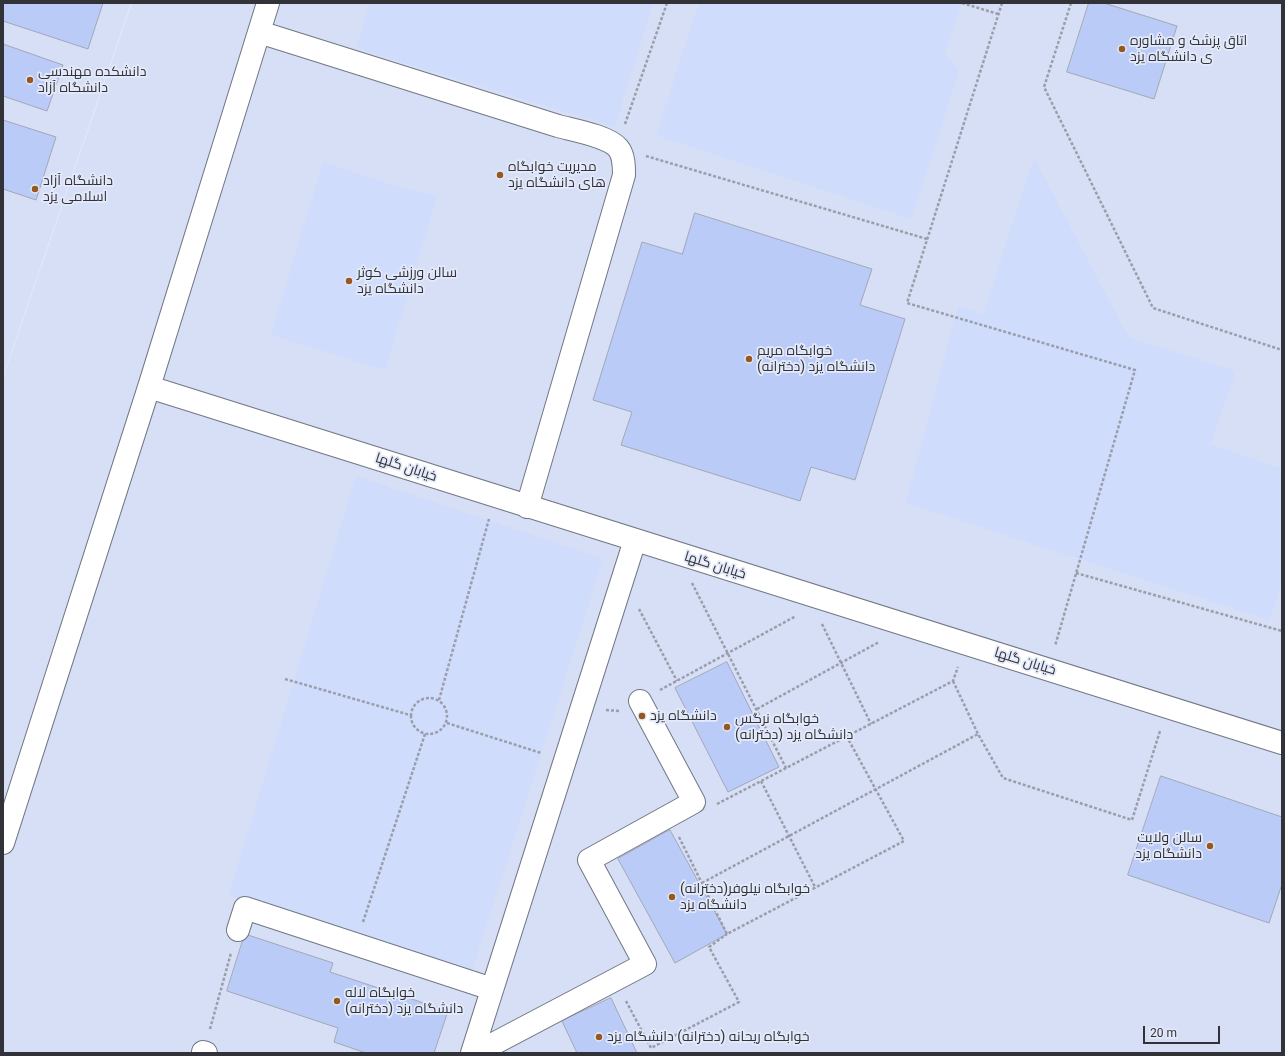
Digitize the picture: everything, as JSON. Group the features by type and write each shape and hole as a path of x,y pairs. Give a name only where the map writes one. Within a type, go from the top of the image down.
{"lane":[{"path":"3,843 149,387 268,3"},
{"path":"259,32 558,126 596,136 618,147 624,164 624,175 527,507"},
{"name":"خیابان گلها","path":"149,387 688,557 810,600 908,626 1282,743"},
{"path":"472,1053 634,540"},
{"path":"476,1053 645,964 589,860 694,802 640,701"},
{"path":"238,930 245,908 492,989"}],"path":[{"path":"667,3 618,147 927,239"},
{"path":"962,3 998,14"},
{"path":"1002,3 907,303 1135,370 1048,670"},
{"path":"1071,3 1044,87 1153,308 1282,350"},
{"path":"439,700 495,496"},
{"path":"688,557 689,578 786,768"},
{"path":"1076,573 1282,631"},
{"path":"622,578 677,680"},
{"path":"582,708 620,711 728,653 810,600 871,724"},
{"path":"757,709 908,626"},
{"path":"714,805 953,681 966,644"},
{"path":"285,679 410,715"},
{"path":"953,681 978,734 1002,778 1132,820 1168,707"},
{"path":"426,697 439,700 447,710 446,723 438,732 425,734 414,727 410,715 415,703 426,697"},
{"path":"446,723 565,761"},
{"path":"356,945 425,734"},
{"path":"702,882 978,734"},
{"path":"614,980 651,1048 739,1002 709,947 727,934 904,841 847,737"},
{"path":"761,781 815,888"},
{"path":"669,816 727,934"},
{"path":"204,1053 238,930"}],"shaded area":[{"name":"دانشگاه آزاد اسلامی یزد","path":"3,3 131,3 3,376"},
{"name":"دانشگاه یزد","path":"132,3 1282,3 1282,1053 3,1053 3,378"},
{"path":"370,3 653,3 615,127 356,48"},
{"path":"699,3 962,3 945,52 959,71 911,219 656,135"},
{"path":"1034,158 1129,338 1236,371 1210,444 1282,469 1282,583 1269,620 906,503 958,307 983,314"},
{"name":"سالن ورزشی کوثر دانشگاه یزد","path":"323,162 392,185 437,196 385,370 271,335"},
{"path":"356,476 603,559 471,974 229,895"}],"building":[{"path":"3,3 103,3 88,49 3,21"},
{"name":"اتاق پزشک و مشاوره ی دانشگاه یزد","path":"1089,3 1104,3 1177,26 1154,99 1067,72"},
{"name":"دانشکده مهندسی دانشگاه آزاد","path":"3,44 63,65 47,111 3,96"},
{"path":"3,120 56,137 36,200 3,189"},
{"name":"خوابگاه مریم (دخترانه) دانشگاه یزد","path":"695,213 872,269 860,305 905,319 855,480 811,467 800,501 621,445 632,412 593,400 642,242 682,254"},
{"name":"خوابگاه نرگس (دخترانه) دانشگاه یزد","path":"727,662 779,767 728,792 675,688"},
{"name":"سالن ولایت دانشگاه یزد","path":"1161,776 1282,817 1282,884 1269,923 1128,875"},
{"name":"خوابگاه نیلوفر(دخترانه) دانشگاه یزد","path":"670,830 727,934 675,963 618,859"},
{"name":"خوابگاه لاله (دخترانه) دانشگاه یزد","path":"245,934 333,963 330,972 448,1011 434,1053 366,1053 334,1042 338,1028 227,991"},
{"name":"خوابگاه ریحانه (دخترانه) دانشگاه یزد","path":"611,998 637,1053 577,1053 562,1021"}],"place":[{"name":"اتاق پزشک و مشاوره ی دانشگاه یزد","path":"1122,49"},
{"name":"دانشکده مهندسی دانشگاه آزاد","path":"30,80"},
{"name":"مدیریت خوابگاه های دانشگاه یزد","path":"500,175"},
{"name":"دانشگاه آزاد اسلامی یزد","path":"35,189"},
{"name":"سالن ورزشی کوثر دانشگاه یزد","path":"349,281"},
{"name":"خوابگاه مریم (دخترانه) دانشگاه یزد","path":"749,359"},
{"name":"دانشگاه یزد","path":"642,716"},
{"name":"خوابگاه نرگس (دخترانه) دانشگاه یزد","path":"727,727"},
{"name":"سالن ولایت دانشگاه یزد","path":"1210,846"},
{"name":"خوابگاه نیلوفر(دخترانه) دانشگاه یزد","path":"672,897"},
{"name":"خوابگاه لاله (دخترانه) دانشگاه یزد","path":"337,1001"},
{"name":"خوابگاه ریحانه (دخترانه) دانشگاه یزد","path":"599,1037"}]}
